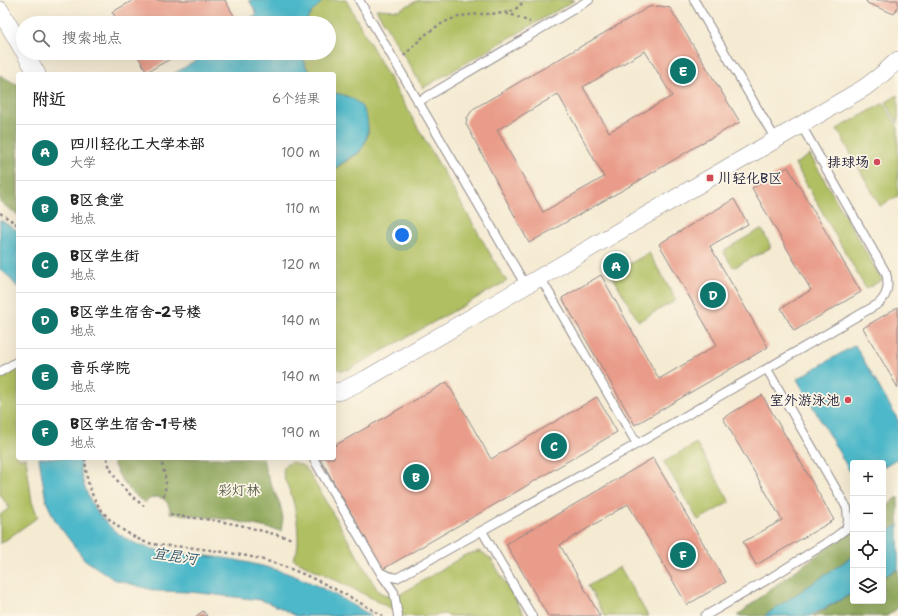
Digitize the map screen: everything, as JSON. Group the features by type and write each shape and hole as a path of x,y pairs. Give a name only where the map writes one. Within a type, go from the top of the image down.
{"street":[{"path":"0,10 16,38"},
{"path":"29,60 36,72"},
{"path":"336,392 341,391 366,379 776,140 864,88 898,60"}],"lane":[{"path":"360,0 526,286"},
{"path":"418,102 589,0"},
{"path":"694,0 776,140"},
{"path":"380,572 397,578 637,444 882,301 888,287 886,273 801,125"},
{"path":"540,277 637,444"},
{"path":"1,372 16,362"},
{"path":"705,616 772,577 846,529 848,521 847,508 767,369"},
{"path":"314,460 380,572 394,592 398,616"},
{"path":"482,531 532,616"}],"path":[{"path":"396,64 431,30 452,19 465,15 505,13 514,10 521,5 524,0"},
{"path":"505,13 534,24 538,31"},
{"path":"0,213 16,224"},
{"path":"85,460 89,485 96,501 108,518 122,530 141,540 162,546 188,548 249,557 290,568 318,580 383,616"},
{"path":"108,460 115,478 134,499 144,506"},
{"path":"160,460 166,482 163,499"},
{"path":"170,515 240,525 293,539"}],"green space":[{"path":"324,0 346,0 507,281 350,369 343,371 336,368 336,168 359,153 368,135 368,128 348,97 336,94 336,72 310,72 306,67 304,60 336,60 336,16 309,16"},
{"path":"419,0 575,0 423,88 376,9 398,10"},
{"path":"0,75 16,84 16,214 0,202"},
{"name":"排球场","path":"898,95 898,124 886,102"},
{"name":"排球场","path":"884,103 898,128 898,196 880,206 837,129"},
{"path":"810,155 882,280 866,289 795,164"},
{"path":"761,230 763,231 770,245 770,248 735,267 732,266 724,253 726,249"},
{"path":"649,253 675,298 675,301 639,321 612,275 613,273"},
{"path":"16,369 16,460 26,460 32,502 38,517 0,544 0,515 9,508 0,494 0,378"},
{"path":"696,443 730,502 698,520 664,462"},
{"name":"彩灯林","path":"112,460 263,460 266,472 280,504 283,518 281,531 231,520 170,513 168,503 161,498 153,498 145,503 124,484"},
{"path":"292,462 303,466 309,473 378,591 387,596 401,594 465,555 480,551 492,560 525,616 450,616 444,614 430,616 404,616 364,594 293,559 298,545 297,521 292,498 283,474 284,466"},
{"path":"898,497 898,525 886,533 886,532 886,506"},
{"path":"850,531 850,558 764,616 737,616 769,590"},
{"path":"620,567 648,616 605,616 588,586"},
{"path":"898,569 898,608 887,616 813,616 850,595 850,604 886,604 886,575"}],"water":[{"path":"249,0 324,0 309,16 254,16 257,14"},
{"path":"197,60 304,60 310,72 176,72"},
{"path":"336,93 346,96 357,102 362,107 367,119 368,133 364,145 359,152 336,168"},
{"path":"0,220 16,230 16,286 0,269"},
{"name":"室外游泳池","path":"855,345 898,420 898,458 886,465 886,460 850,460 850,472 797,379"},
{"name":"宜昆河","path":"39,460 80,460 83,482 93,506 107,524 124,538 145,547 162,551 230,559 287,573 337,596 372,616 296,616 261,600 191,592 156,591 113,579 84,559 56,522 46,501"},
{"path":"898,525 898,569 886,575 886,568 886,533"},
{"path":"850,558 850,595 810,616 764,616"}],"building":[{"path":"134,0 225,0 234,16 115,16 112,12"},
{"path":"866,0 898,0 898,5 894,14 867,3"},
{"path":"660,6 670,8 740,122 529,243 466,124 467,118 473,109 649,7","holes":["645,51 672,96 609,132 583,87","558,94 604,177 543,212 497,130"]},
{"path":"140,60 168,60 147,72"},
{"path":"788,167 861,292 794,331 781,308 811,290 752,188"},
{"path":"734,199 748,224 710,246 768,347 635,425 562,298 601,275 659,379 717,345 659,244"},
{"path":"898,307 898,388 863,328"},
{"path":"447,382 491,459 597,397 617,432 383,569 321,460 336,460 336,445"},
{"path":"762,395 834,520 756,565 743,542 782,520 723,418"},
{"path":"653,458 726,582 687,605 628,504 560,545 600,616 548,616 506,544"},
{"path":"203,611 207,616 196,616"}],"place":[{"name":"音乐学院","path":"683,71"},
{"name":"排球场","path":"877,162"},
{"name":"川轻化B区","path":"710,178"},
{"name":"四川轻化工大学本部","path":"616,266"},
{"name":"B区学生宿舍-2号楼","path":"713,295"},
{"name":"室外游泳池","path":"848,400"},
{"name":"B区学生街","path":"554,446"},
{"name":"B区食堂","path":"416,477"},
{"name":"B区学生宿舍-1号楼","path":"683,555"}]}
